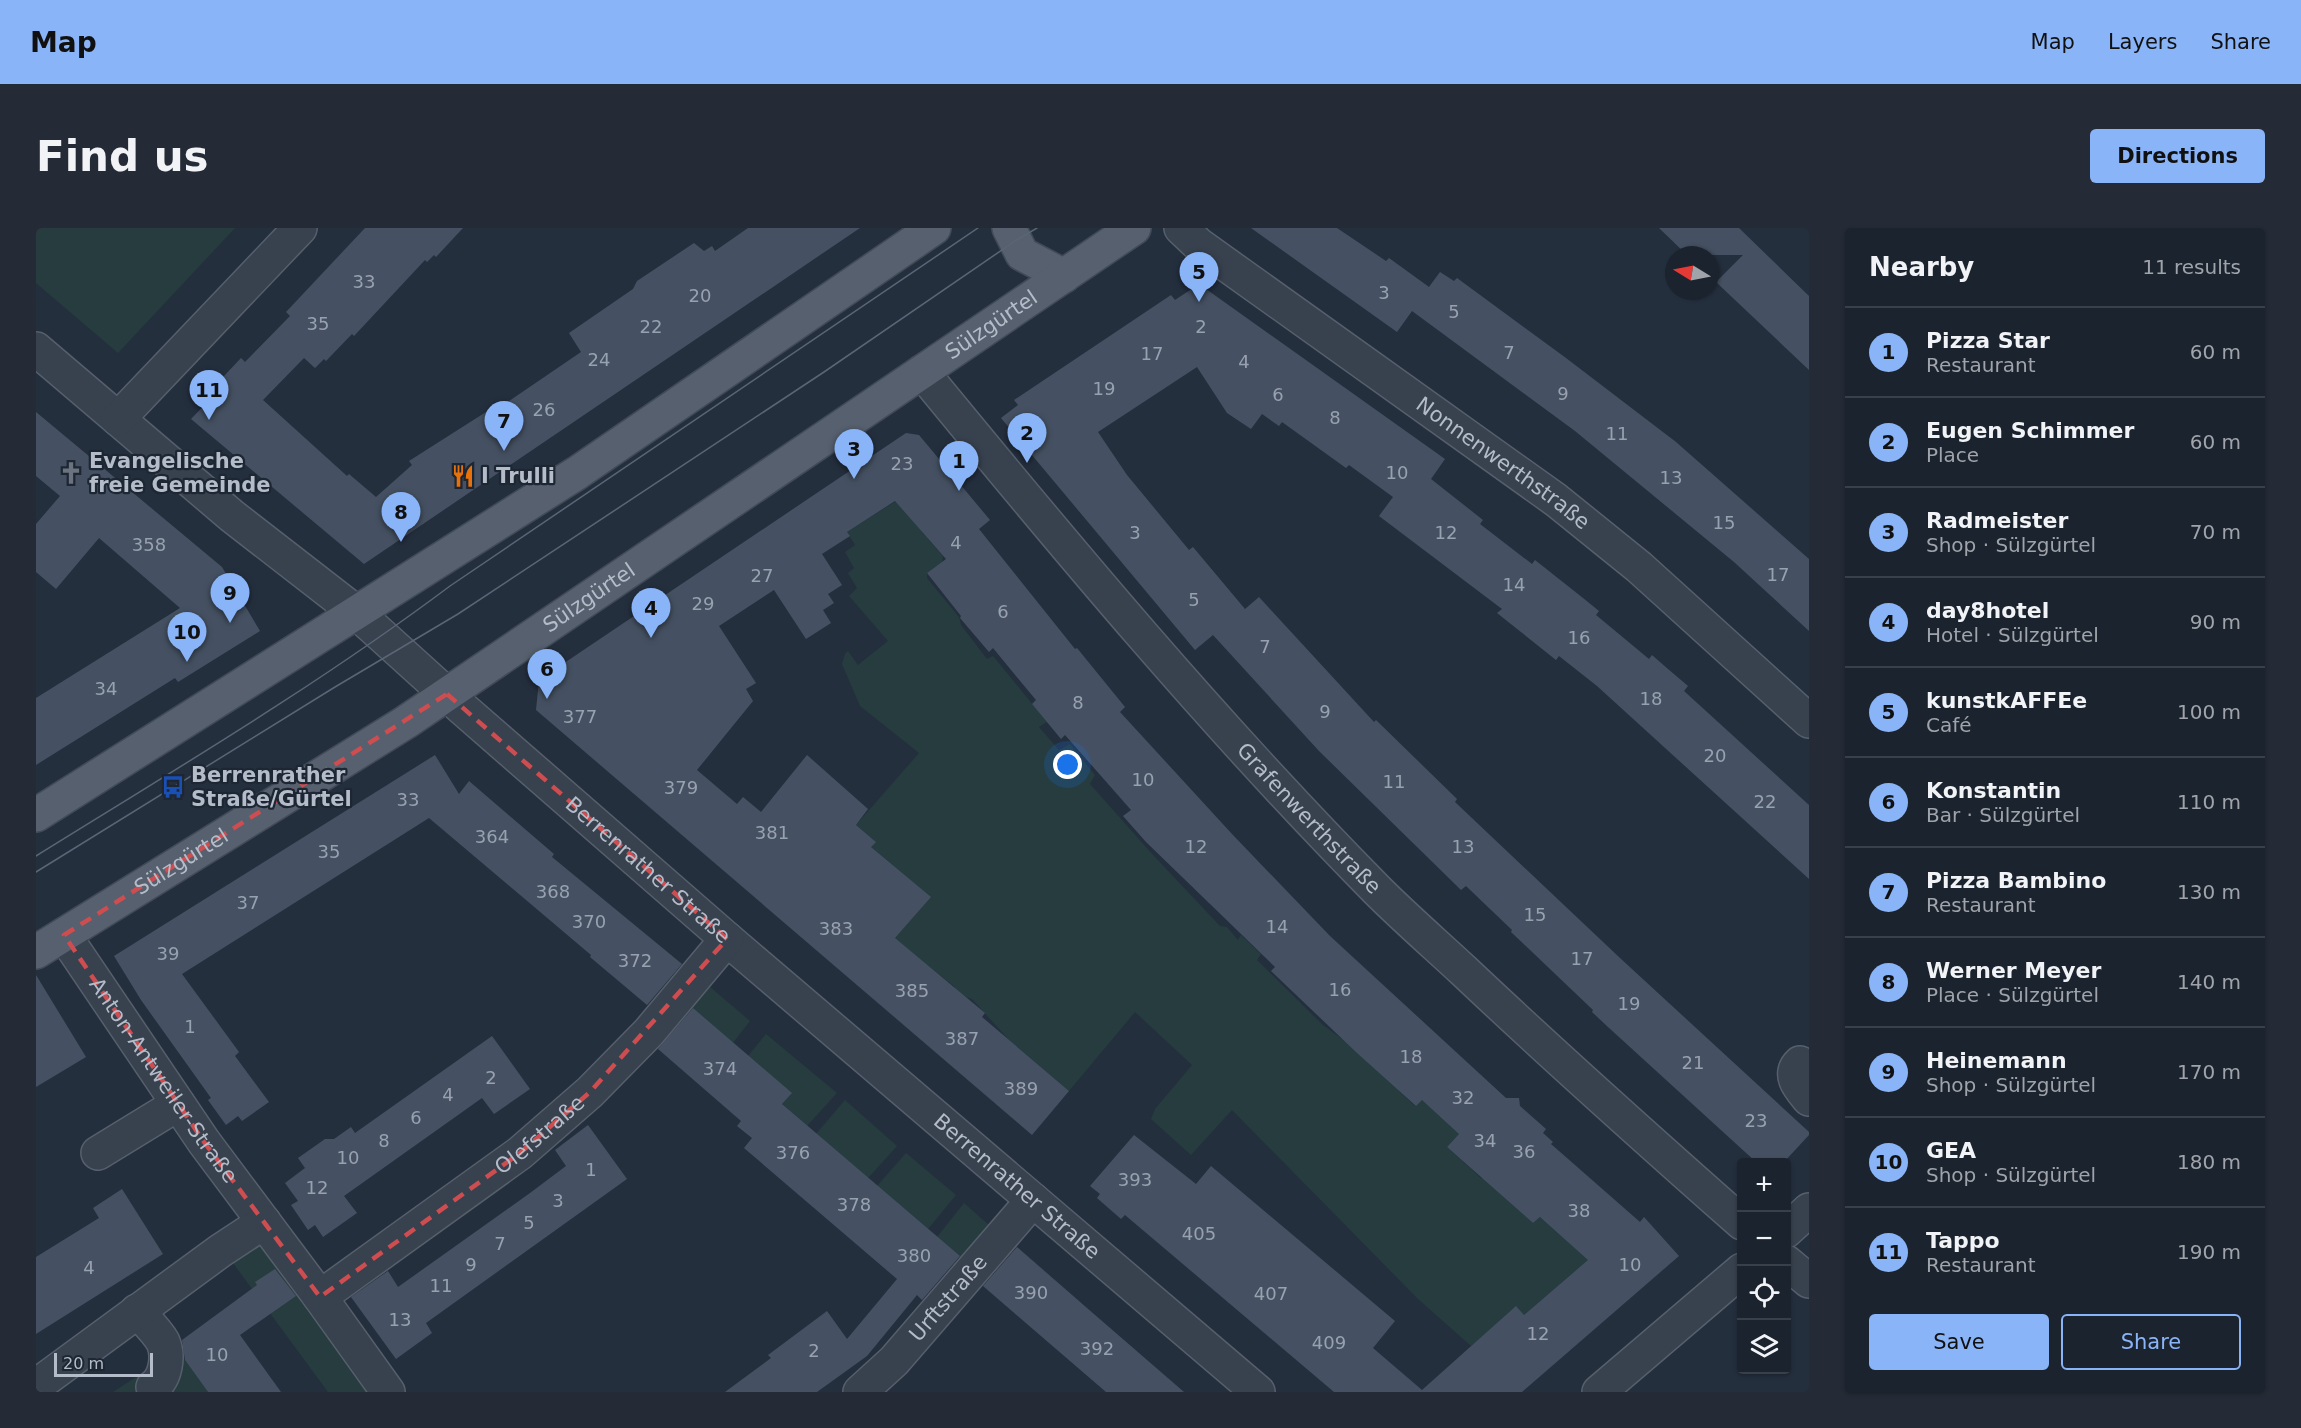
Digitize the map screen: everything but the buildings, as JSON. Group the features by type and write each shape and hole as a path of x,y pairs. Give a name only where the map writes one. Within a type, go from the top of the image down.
{"main road":[{"path":"36,815 577,473 934,228"},
{"path":"1009,228 1022,254 1064,276"},
{"name":"Sülzgürtel","path":"36,952 406,722 1134,228"}],"street":[{"path":"118,419 300,228"},
{"name":"Nonnenwerthstraße","path":"1181,228 1199,245 1557,500 1639,567 1809,721"},
{"name":"Berrenrather Straße","path":"36,349 232,516 357,613 727,939 1258,1392"},
{"name":"Grafenwerthstraße","path":"922,372 1054,534 1295,806 1380,892 1550,1052 1737,1219"},
{"name":"Anton-Antweiler-Straße","path":"63,935 178,1104 388,1392"},
{"name":"Olefstraße","path":"320,1297 520,1153 572,1107 649,1032 727,939"},
{"path":"1800,1064 1796,1067 1794,1077 1809,1099"},
{"path":"98,1153 178,1104"},
{"name":"Urftstraße","path":"860,1392 894,1361 1033,1200"},
{"path":"1791,1226 1809,1210"},
{"path":"37,1384 264,1222"},
{"path":"1791,1266 1809,1281"},
{"path":"1599,1392 1737,1274"},
{"path":"137,1311 162,1341 166,1354 163,1375 160,1382 153,1387"}],"highlighted area":[{"path":"447,694 727,939 590,1092 520,1153 320,1297 204,1142 64,935"}],"green space":[{"path":"36,228 235,228 118,353 36,283"},
{"path":"904,496 922,532 943,556 942,562 927,573 927,578 959,617 961,625 987,659 993,656 1047,722 1039,727 1059,750 1070,744 1095,775 1090,784 1154,856 1220,926 1227,927 1238,940 1241,935 1261,954 1257,960 1323,1025 1404,1084 1399,1091 1415,1106 1422,1100 1461,1132 1447,1147 1481,1178 1491,1167 1497,1190 1533,1223 1540,1217 1600,1257 1574,1272 1524,1315 1471,1346 1418,1299 1232,1110 1191,1155 1151,1119 1155,1109 1192,1065 1135,1012 1069,1091 1010,1041 972,999 951,992 955,987 894,939 930,897 871,847 875,841 856,825 919,753 860,706 842,664 848,651 858,665 888,641 849,596 857,588 848,573 854,568 845,552 855,545 847,532"},
{"path":"709,986 750,1021 732,1044 689,1005"},
{"path":"766,1034 837,1093 807,1126 782,1104 791,1093 747,1057"},
{"path":"845,1100 897,1146 868,1178 816,1134"},
{"path":"906,1153 956,1195 928,1229 877,1186"},
{"path":"964,1203 991,1227 964,1260 937,1237"},
{"path":"262,1237 369,1392 328,1392 230,1259"},
{"path":"178,1350 208,1392 163,1392"},
{"path":"159,1362 157,1392 113,1392"}],"tram line":[{"path":"36,856 298,692 450,586 978,228"},
{"path":"36,872 335,687 458,614 1037,228"}],"place":[{"name":"kunstkAFFEe","path":"1199,302"},
{"name":"Tappo","path":"209,420"},
{"name":"Pizza Bambino","path":"504,451"},
{"name":"Eugen Schimmer","path":"1027,463"},
{"name":"Evangelische freie Gemeinde","path":"71,473"},
{"name":"I Trulli","path":"463,476"},
{"name":"Radmeister","path":"854,479"},
{"name":"Pizza Star","path":"959,491"},
{"name":"Werner Meyer","path":"401,542"},
{"name":"Heinemann","path":"230,623"},
{"name":"day8hotel","path":"651,638"},
{"name":"GEA","path":"187,662"},
{"name":"Konstantin","path":"547,699"},
{"name":"Berrenrather Straße/Gürtel","path":"173,787"}]}
